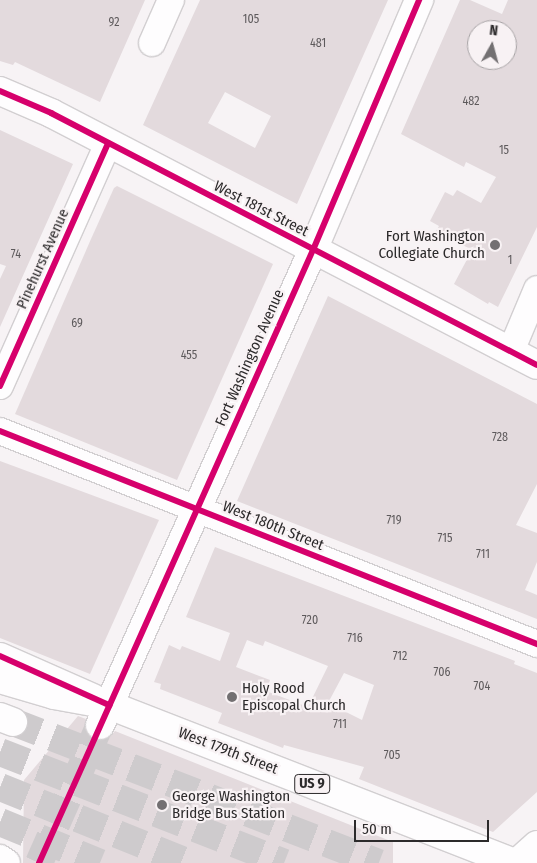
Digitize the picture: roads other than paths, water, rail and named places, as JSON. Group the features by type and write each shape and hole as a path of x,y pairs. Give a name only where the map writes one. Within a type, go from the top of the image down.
{"main road":[{"name":"Fort Washington Avenue","path":"105,715 313,250 419,0"},
{"name":"West 181st Street","path":"0,91 35,106 108,143 537,365"},
{"name":"US 9","path":"0,679 105,715"},
{"name":"West 179th Street","path":"105,715 516,863"},
{"name":"US 9","path":"516,863 537,845"},
{"path":"0,859 6,863"}],"street":[{"path":"152,43 171,0"},
{"name":"Pinehurst Avenue","path":"0,386 108,143"},
{"path":"511,351 537,289"},
{"name":"West 180th Street","path":"0,431 537,644"},
{"name":"West 179th Street","path":"0,656 105,715"}],"tunnel":[{"path":"13,722 379,863"},
{"path":"39,863 100,725"},
{"path":"0,752 284,863"},
{"path":"0,787 189,863"},
{"path":"0,822 100,863"}],"place":[{"name":"Fort Washington Collegiate Church","path":"495,245"},
{"name":"Holy Rood Episcopal Church","path":"232,697"},
{"name":"George Washington Bridge Bus Station","path":"162,805"}]}
